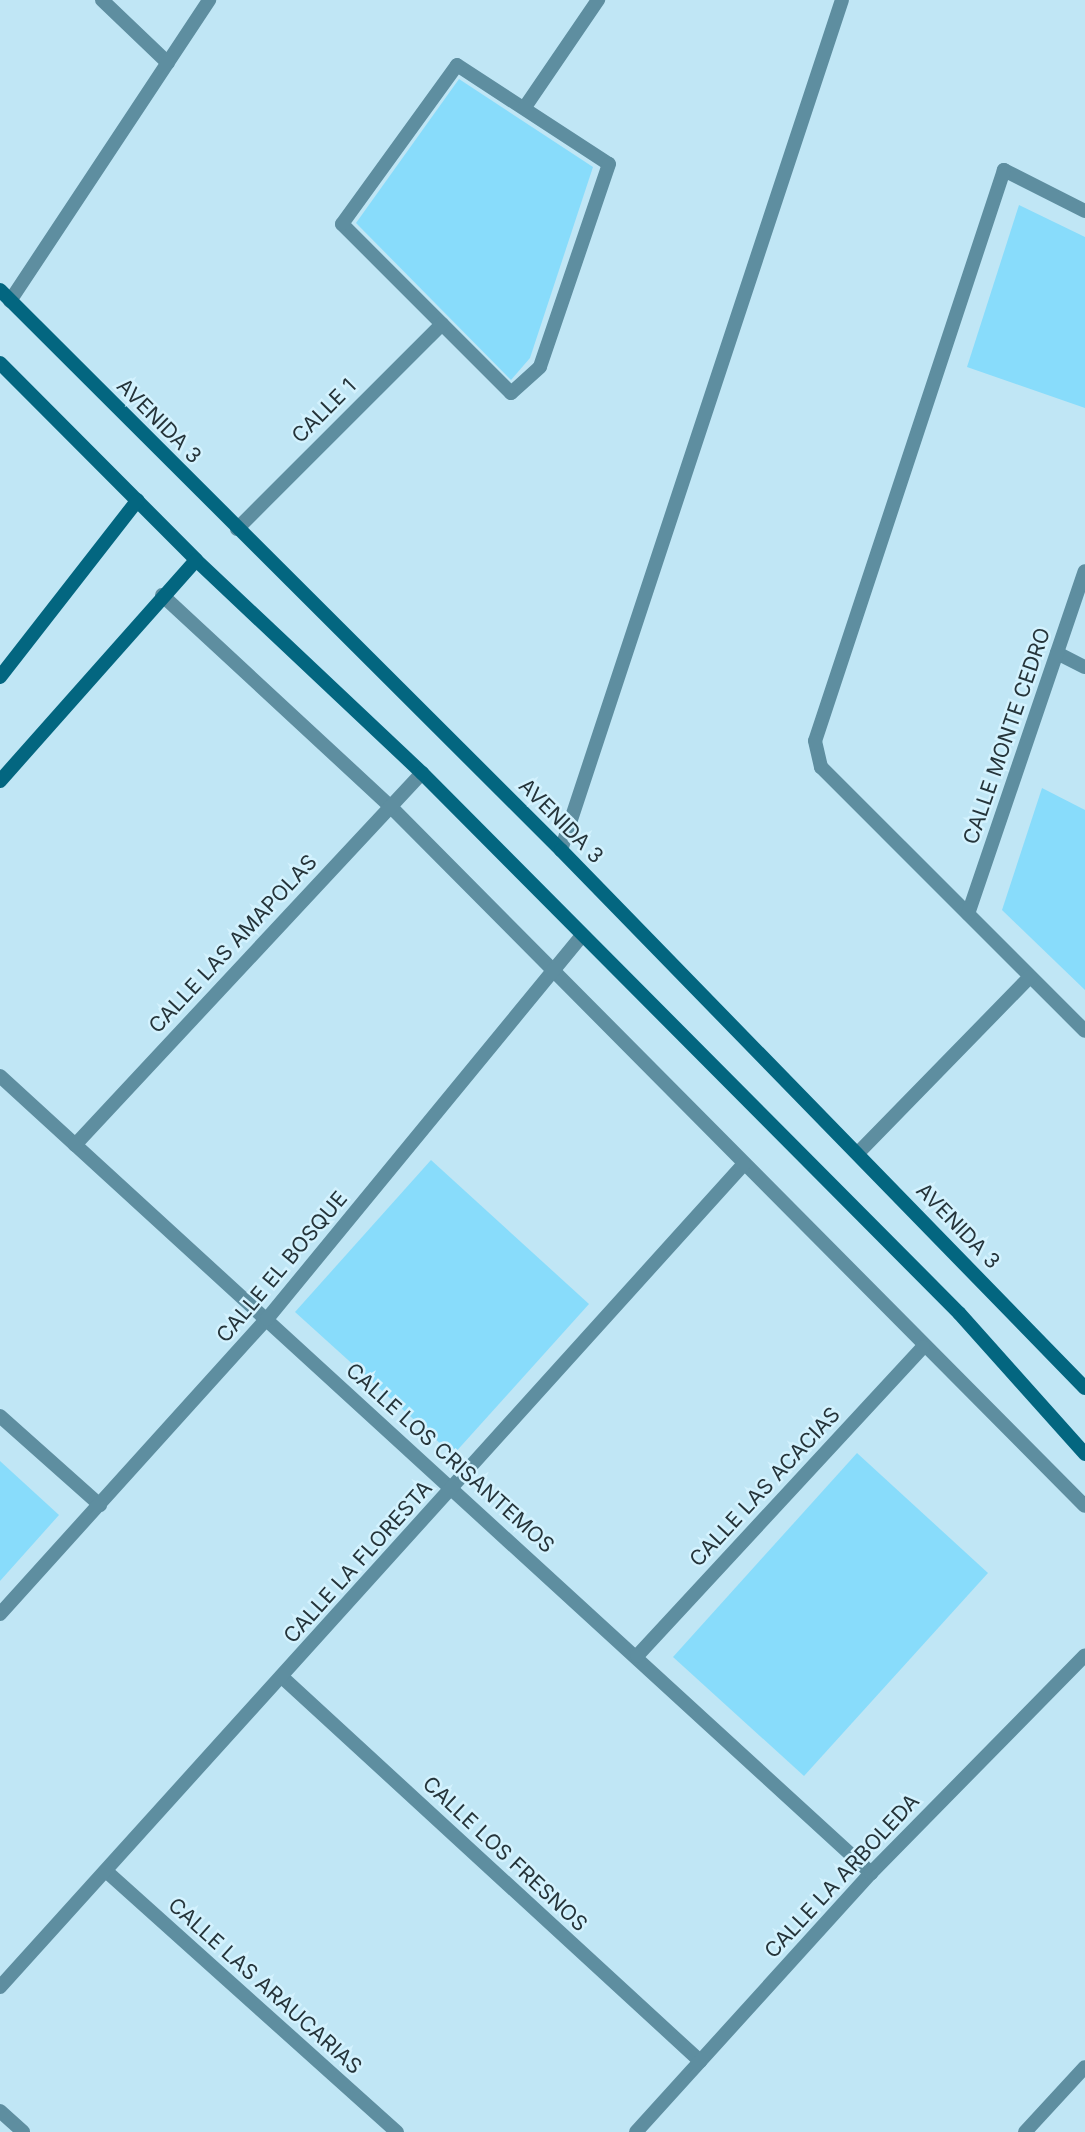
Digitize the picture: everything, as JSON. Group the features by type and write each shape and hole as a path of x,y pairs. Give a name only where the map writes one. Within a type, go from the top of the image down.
{"street":[{"path":"102,0 168,64"},
{"path":"5,296 168,64 209,0"},
{"path":"525,107 598,0"},
{"path":"561,850 842,0"},
{"path":"457,65 609,164 540,367 511,393 442,324 342,224 457,65"},
{"path":"1085,211 1004,170 815,741 821,767 1085,1031"},
{"name":"AVENIDA 3","path":"5,296 561,850 859,1152 1085,1388"},
{"name":"CALLE 1","path":"237,528 442,324"},
{"path":"0,363 196,560 422,773 959,1313 1085,1454"},
{"path":"0,677 138,500"},
{"path":"0,781 162,595 196,560"},
{"name":"CALLE MONTE CEDRO","path":"968,914 1085,571"},
{"path":"162,595 390,806 923,1347 1085,1506"},
{"path":"1057,653 1085,667"},
{"name":"CALLE LAS AMAPOLAS","path":"75,1145 422,773"},
{"name":"CALLE EL BOSQUE","path":"0,1614 267,1320 582,936"},
{"path":"859,1152 1030,977"},
{"name":"CALLE LOS CRISANTEMOS","path":"0,1076 637,1656 871,1873"},
{"name":"CALLE LA FLORESTA","path":"0,1987 744,1164"},
{"name":"CALLE LAS ACACIAS","path":"637,1656 923,1347"},
{"path":"0,1416 100,1505"},
{"name":"CALLE LA ARBOLEDA","path":"636,2132 871,1873 1085,1655"},
{"name":"CALLE LOS FRESNOS","path":"282,1677 701,2061"},
{"name":"CALLE LAS ARAUCARIAS","path":"106,1871 397,2132"},
{"path":"1025,2132 1085,2067"},
{"path":"0,2111 23,2132"}],"shaded area":[{"path":"459,79 593,167 530,358 511,380 356,223"},
{"path":"1019,205 1085,237 1085,408 967,367"},
{"path":"1042,788 1085,810 1085,990 1002,910"},
{"path":"431,1160 589,1304 453,1455 295,1312"},
{"path":"857,1453 988,1573 804,1776 673,1657"},
{"path":"0,1461 59,1515 0,1581"}]}
